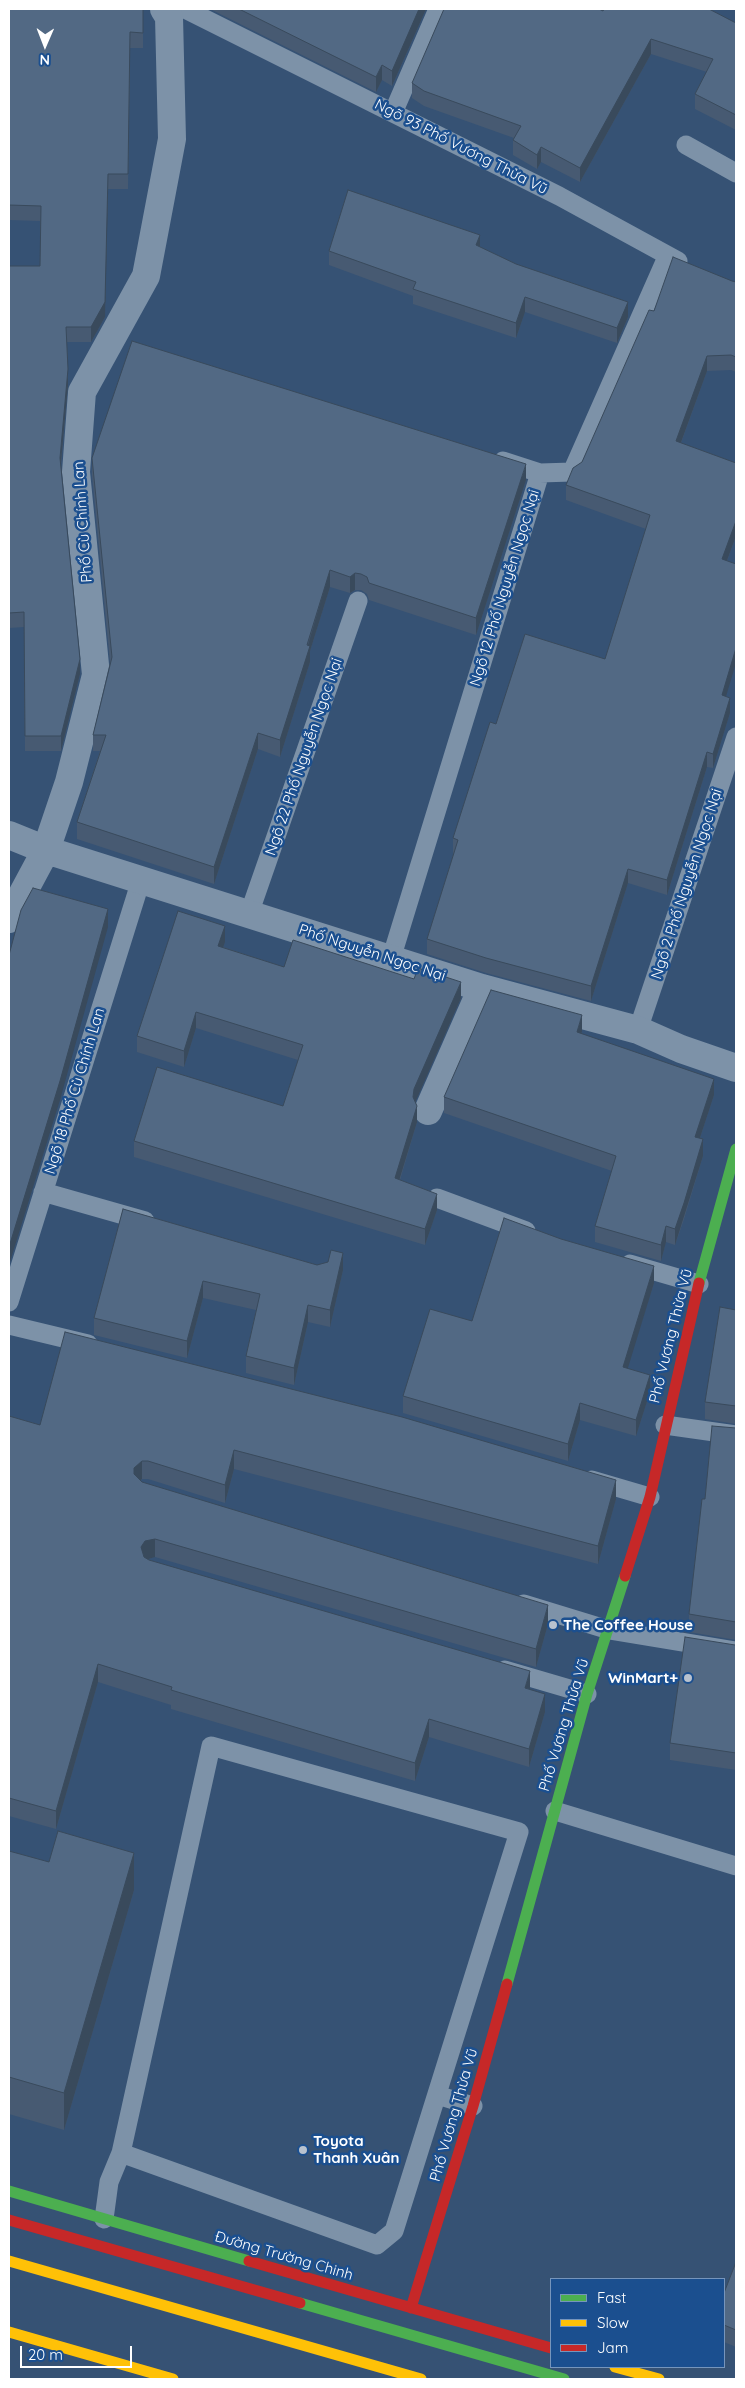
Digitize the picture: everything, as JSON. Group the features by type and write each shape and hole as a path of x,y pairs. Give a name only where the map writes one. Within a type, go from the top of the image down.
{"main road":[{"name":"Phố Vương Thừa Vũ","path":"412,2308 473,2106 587,1694 610,1630 650,1497 665,1425 699,1284 736,1149"},
{"name":"Đường Trường Chinh","path":"9,2190 550,2348"},
{"path":"9,2220 564,2379"},
{"path":"9,2261 421,2379"},
{"path":"9,2332 173,2379"},
{"path":"619,2368 659,2379"}],"street":[{"name":"Phố Cù Chính Lan","path":"9,919 46,850 69,782 96,675 76,472 82,392 121,342 146,276 172,140 169,17 164,9"},
{"name":"Phố Nguyễn Ngọc Nại","path":"9,835 46,850 482,988 638,1030 681,1049 736,1068"},
{"path":"428,1111 482,988"}],"lane":[{"name":"Ngõ 93 Phố Vương Thừa Vũ","path":"184,9 559,196 667,256 693,268"},
{"path":"393,113 438,9"},
{"path":"686,145 736,173"},
{"name":"Ngõ 12 Phố Nguyễn Ngọc Nại","path":"391,959 540,473 572,472 667,256"},
{"path":"483,455 540,473"},
{"name":"Ngõ 22 Phố Nguyễn Ngọc Nại","path":"249,914 358,600"},
{"name":"Ngõ 2 Phố Nguyễn Ngọc Nại","path":"638,1030 736,737"},
{"name":"Ngõ 18 Phố Cù Chính Lan","path":"9,1302 141,880"},
{"path":"43,1192 157,1225"},
{"path":"437,1198 546,1238"},
{"path":"612,1259 699,1284"},
{"path":"9,1325 106,1349"},
{"path":"665,1425 736,1435"},
{"path":"575,1474 650,1497"},
{"path":"506,1599 610,1630 736,1651"},
{"path":"483,1664 587,1694"},
{"path":"104,2219 109,2182 121,2153 211,1746 519,1832 394,2231 376,2245 121,2153"},
{"path":"554,1812 736,1866"},
{"path":"437,2095 473,2106"}],"building":[{"path":"9,9 143,9 143,33 130,32 128,174 108,174 105,302 91,327 66,327 68,369 60,458 80,659 61,736 25,736 24,612 9,613 9,266 40,266 41,206 9,205"},
{"path":"239,9 419,9 392,71 382,65 376,77"},
{"path":"444,9 599,9 603,11 604,9 709,9 736,23 736,115 695,94 713,59 651,39 580,168 541,147 537,155 513,140 521,126 424,91 412,83"},
{"path":"348,190 480,235 476,245 516,264 628,302 617,328 525,297 516,323 413,289 416,282 329,251"},
{"path":"673,257 736,282 736,357 731,355 707,356 676,441 736,463 736,521 722,559 736,564 736,648 722,695 730,698 713,754 707,752 667,880 628,869 591,986 486,958 427,939 458,840 453,838 490,722 496,724 525,634 605,659 650,515 566,485 573,468 582,462 649,310 654,311"},
{"path":"132,341 526,464 476,618 369,583 367,577 361,574 355,573 350,577 330,570 307,645 310,646 280,740 258,733 214,867 77,822 106,735 93,735 112,657 92,458"},
{"path":"33,888 108,909 60,1081 9,1247 9,955 21,910"},
{"path":"178,911 225,926 218,946 284,967 293,940 414,979 418,968 461,982 414,1089 413,1097 417,1106 395,1178 437,1194 425,1229 134,1141 157,1067 283,1106 303,1045 196,1012 184,1051 137,1036"},
{"path":"491,990 582,1015 577,1032 714,1079 695,1137 703,1139 684,1203 675,1229 666,1226 661,1245 595,1226 616,1156 444,1097"},
{"path":"123,1209 317,1265 328,1262 331,1250 343,1253 330,1310 308,1305 294,1368 246,1356 260,1294 203,1281 187,1341 94,1318"},
{"path":"504,1218 561,1239 654,1266 623,1367 650,1375 636,1420 580,1403 568,1444 403,1396 430,1309 472,1321"},
{"path":"720,1307 736,1310 736,1406 705,1402"},
{"path":"65,1332 402,1417 616,1480 598,1546 234,1450 225,1485 148,1461 142,1461 134,1468 134,1474 142,1482 548,1605 536,1649 155,1539 145,1541 141,1547 144,1557 149,1560 530,1671 525,1688 545,1694 529,1749 429,1719 415,1763 171,1690 172,1687 98,1664 56,1811 9,1798 9,1416 40,1425"},
{"path":"712,1426 736,1428 736,1622 689,1614 702,1499 705,1499"},
{"path":"685,1637 736,1644 736,1753 670,1743"},
{"path":"58,1831 134,1853 64,2093 9,2077 9,1851 49,1862"},
{"path":"736,2262 736,2330 725,2325 725,2290"}],"traffic: fast":[{"path":"699,1283 736,1149"},
{"path":"507,1984 587,1694 625,1576"},
{"path":"9,2191 249,2261"},
{"path":"300,2303 564,2379"}],"traffic: slow":[{"path":"9,2261 421,2379"},
{"path":"9,2332 173,2379"},
{"path":"619,2368 659,2379"}],"traffic: jam":[{"path":"625,1576 650,1497 699,1283"},
{"path":"411,2308 473,2106 507,1984"},
{"path":"9,2220 300,2303"},
{"path":"249,2261 550,2348"}],"place":[{"name":"The Coffee House","path":"553,1625"},
{"name":"WinMart+","path":"688,1678"},
{"name":"Toyota Thanh Xuân","path":"303,2150"}]}
